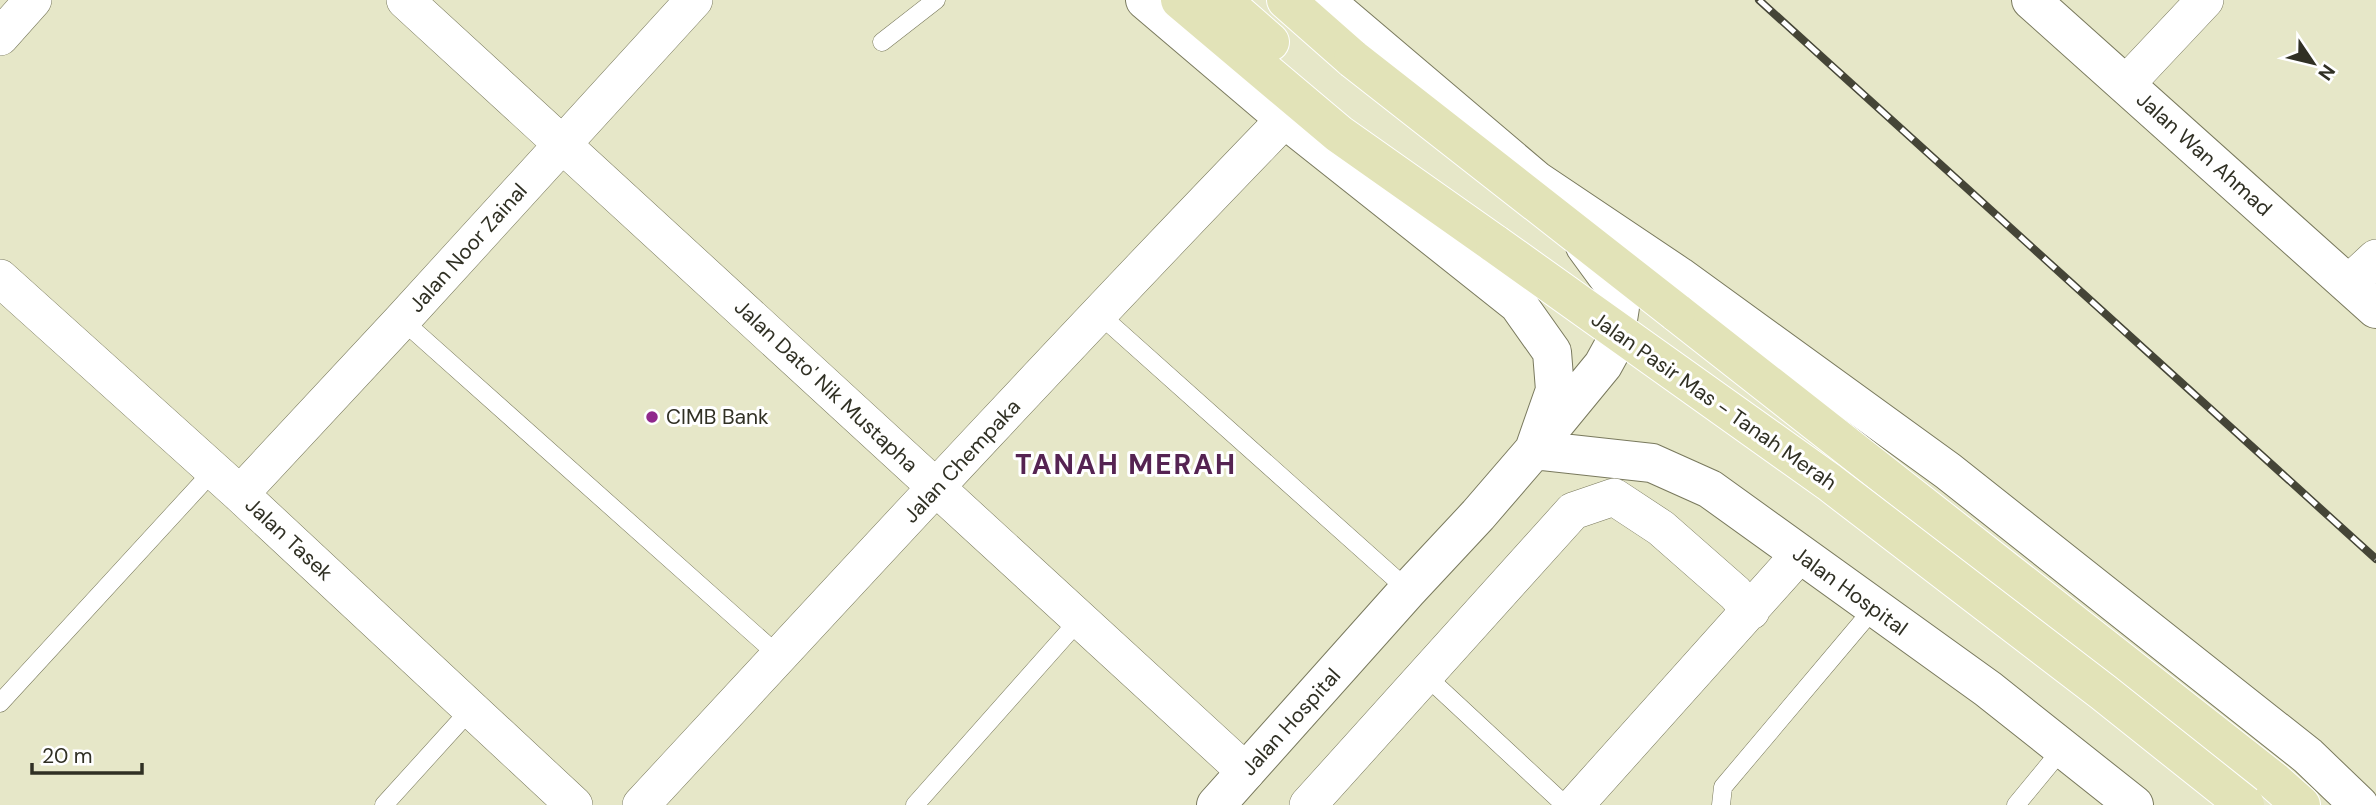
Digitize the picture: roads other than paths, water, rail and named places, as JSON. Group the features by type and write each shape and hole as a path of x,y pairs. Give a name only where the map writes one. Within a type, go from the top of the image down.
{"main road":[{"name":"Jalan Hospital","path":"1145,0 1285,119 1518,304 1552,352 1555,390 1534,450 1216,805"},
{"name":"Jalan Pasir Mas - Tanah Merah","path":"1180,0 1339,134 1829,482 2103,692 2245,805"},
{"path":"1222,0 1351,113 1411,186"},
{"name":"Jalan Pasir Mas - Tanah Merah","path":"1286,0 1353,59 2274,781 2301,805"},
{"path":"1324,0 1536,180 1679,276 1948,471 2308,756 2359,805"},
{"path":"1354,0 1679,276"},
{"name":"Jalan Wan Ahmad","path":"2031,0 2376,309"},
{"path":"1534,450 1603,365 1614,345 1620,307 1615,287 1536,180"},
{"name":"Jalan Hospital","path":"1534,450 1652,463 1710,489 1988,690 2134,805"}],"street":[{"path":"0,37 33,0"},
{"name":"Jalan Dato' Nik Mustapha","path":"405,0 563,142 1246,772"},
{"name":"Jalan Noor Zainal","path":"227,482 402,320 694,0"},
{"path":"2126,85 2205,0"},
{"name":"Jalan Chempaka","path":"641,805 1098,313 1285,119"},
{"path":"2348,284 2376,258"},
{"name":"Jalan Tasek","path":"0,278 227,482 574,805"},
{"path":"1308,805 1573,511 1614,498 1661,527 1751,611"},
{"path":"1575,805 1800,554"}],"lane":[{"path":"882,42 936,0"},
{"path":"1098,313 1408,590"},
{"path":"402,320 779,656"},
{"path":"0,703 227,482"},
{"path":"1721,805 1723,787 1874,608"},
{"path":"915,805 1080,619"},
{"path":"1425,675 1565,805"},
{"path":"384,805 471,709"},
{"path":"2016,805 2063,748"}],"railway":[{"path":"1759,0 2376,559"}],"place":[{"name":"CIMB Bank","path":"652,417"}],"district":[{"name":"TANAH MERAH","path":"1126,464"}]}
